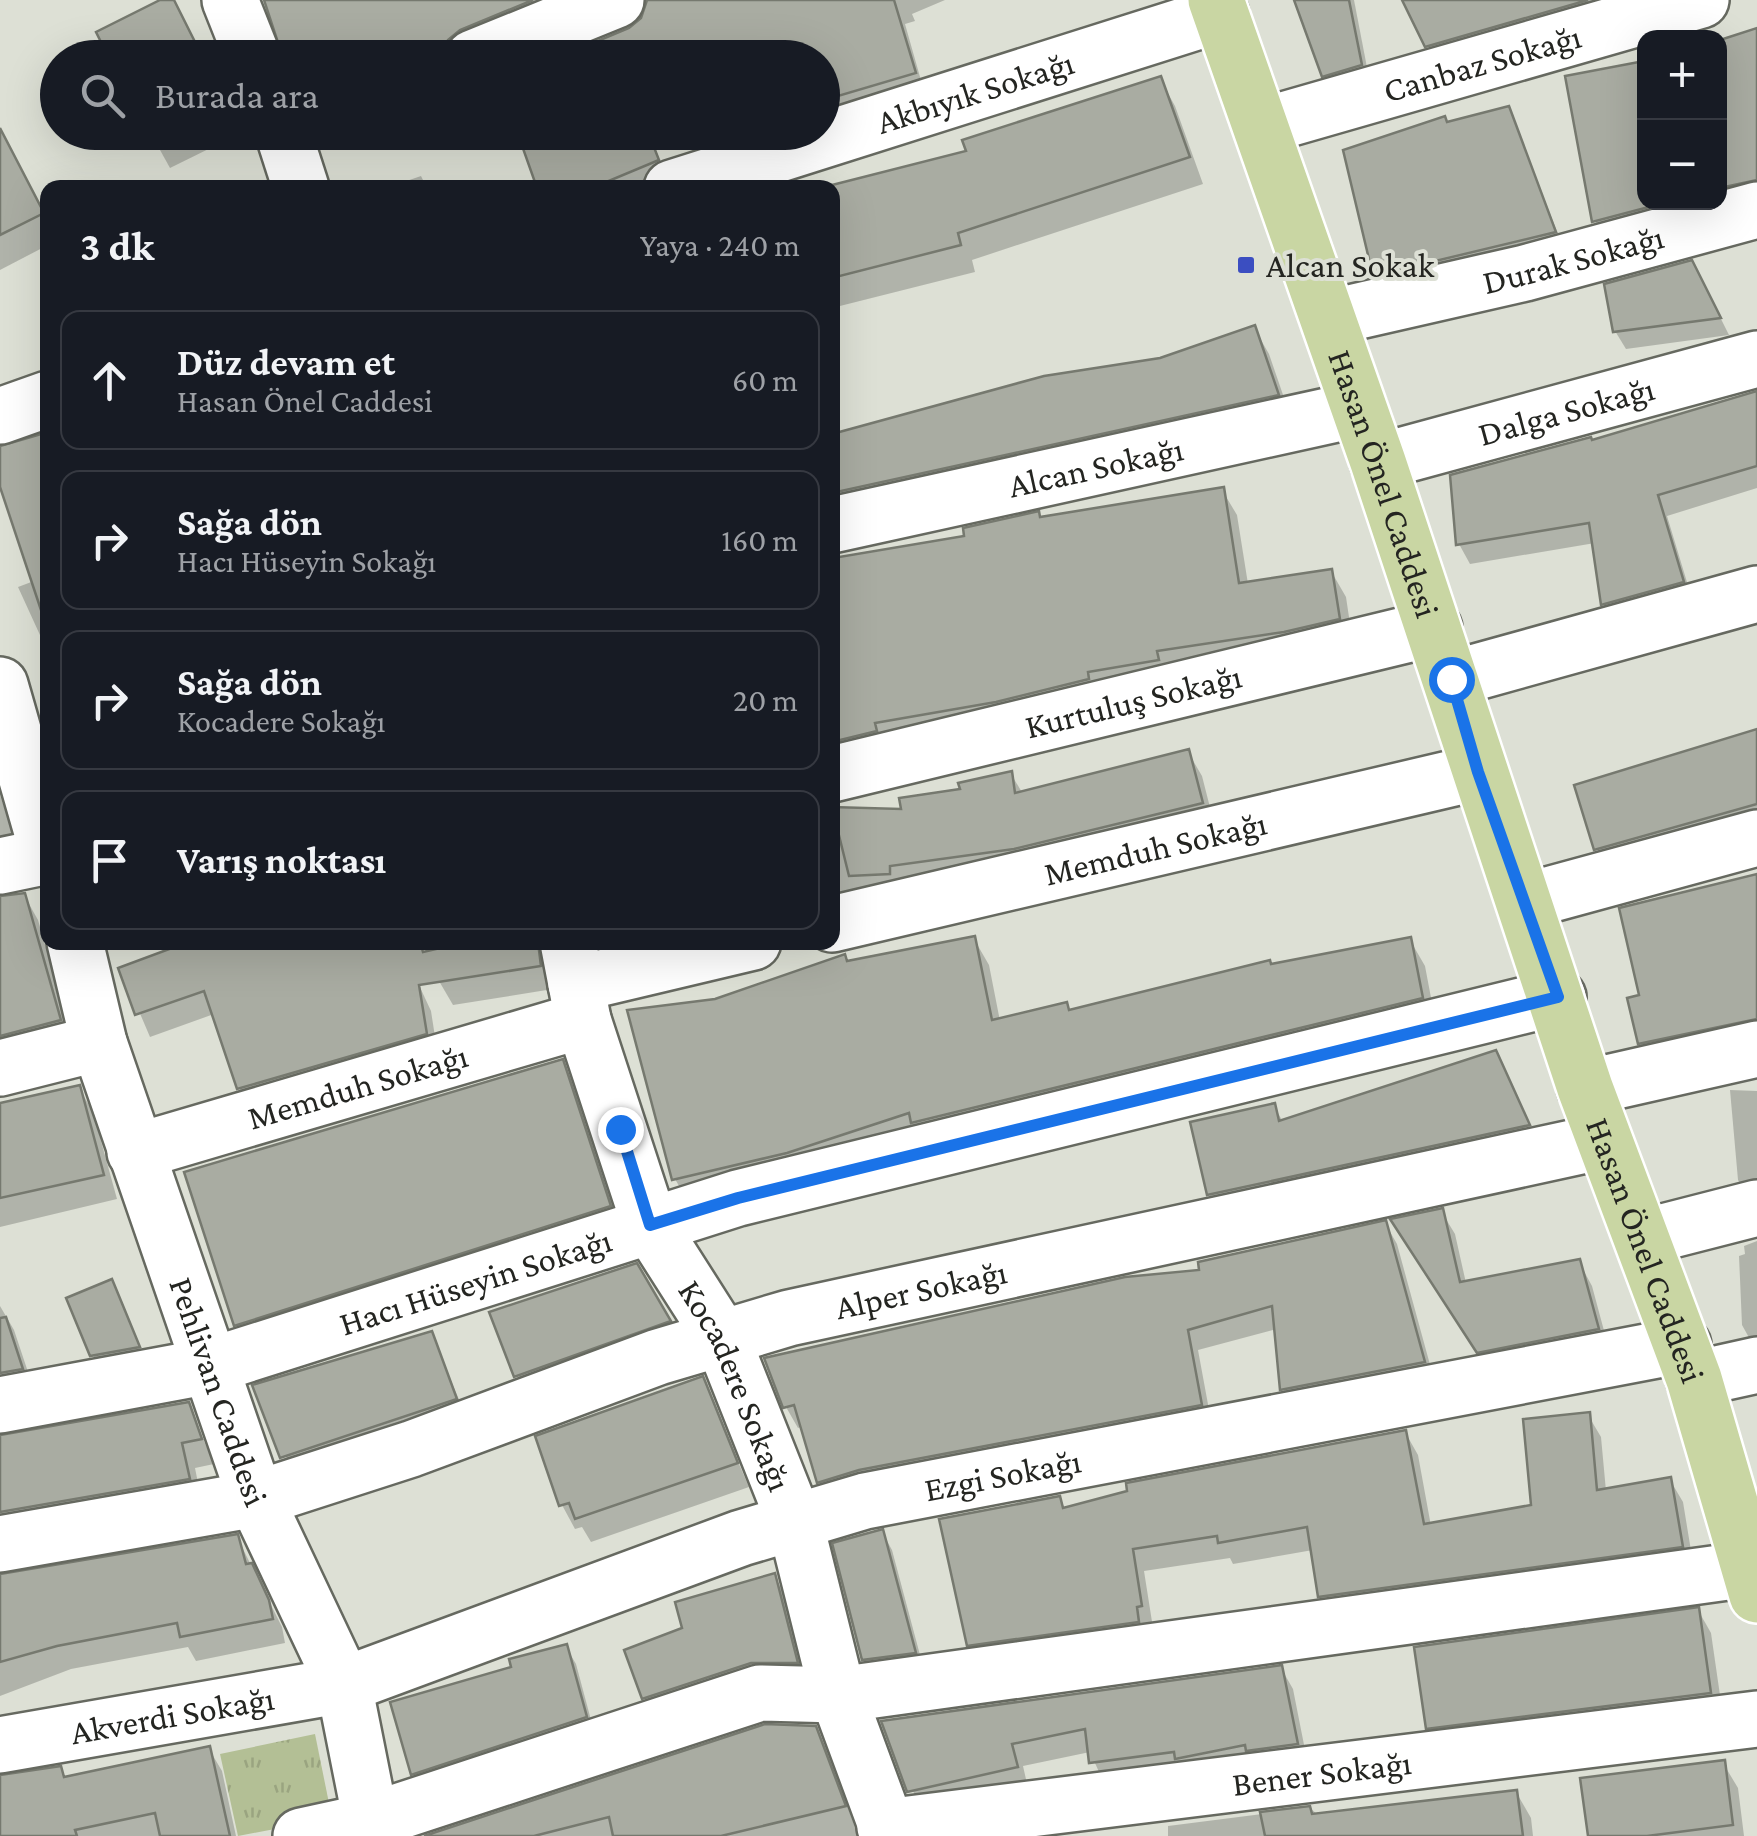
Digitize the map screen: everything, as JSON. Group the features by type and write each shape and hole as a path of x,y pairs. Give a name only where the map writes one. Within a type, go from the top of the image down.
{"main road":[{"name":"Hasan Önel Caddesi","path":"1219,7 1378,462 1585,1088 1688,1362 1753,1582"}],"street":[{"path":"230,0 246,40"},
{"path":"517,40 616,0"},
{"name":"Canbaz Sokağı","path":"1263,126 1701,0"},
{"name":"Akbıyık Sokağı","path":"840,132 1219,7"},
{"path":"289,150 299,180"},
{"name":"Akbıyık Sokağı","path":"696,180 787,150"},
{"name":"Durak Sokağı","path":"1328,318 1526,273 1757,210"},
{"name":"Dalga Sokağı","path":"1378,462 1757,360"},
{"path":"0,416 40,402"},
{"name":"Alcan Sokağı","path":"840,523 1359,408"},
{"path":"1451,679 1757,594"},
{"name":"Kurtuluş Sokağı","path":"840,772 1434,628"},
{"path":"0,685 40,826"},
{"name":"Memduh Sokağı","path":"840,922 1478,772"},
{"path":"1526,902 1757,838"},
{"path":"0,866 40,856"},
{"name":"Pehlivan Caddesi","path":"77,950 98,1044 256,1499 344,1685 372,1828"},
{"name":"Memduh Sokağı","path":"135,1152 576,982 718,950"},
{"name":"Kocadere Sokağı","path":"576,982 650,1225 722,1338 795,1522 838,1695 888,1831"},
{"name":"Hacı Hüseyin Sokağı","path":"0,1405 210,1366 738,1198 1558,997"},
{"path":"0,1068 98,1044"},
{"path":"1585,1088 1757,1049"},
{"name":"Alper Sokağı","path":"0,1544 256,1499 411,1450 658,1357 789,1318 1604,1141"},
{"path":"1644,1237 1757,1208"},
{"name":"Ezgi Sokağı","path":"344,1685 795,1522 865,1501 1010,1470 1688,1362 1757,1365"},
{"path":"301,1836 372,1828 760,1694 838,1695 1753,1582"},
{"name":"Akverdi Sokağı","path":"0,1745 344,1685"},
{"name":"Bener Sokağı","path":"888,1831 1757,1719"}],"green space":[{"path":"315,1734 332,1818 238,1836 220,1754"}],"building":[{"path":"160,0 174,0 194,40 100,40 96,32"},
{"path":"264,0 533,0 460,30 448,40 277,40"},
{"path":"647,0 894,0 916,73 840,95 840,40 600,40 629,28 641,18"},
{"path":"1294,0 1349,0 1362,65 1322,77"},
{"path":"1402,0 1588,0 1425,47"},
{"path":"1757,28 1757,180 1727,186 1727,120 1727,38"},
{"path":"1637,62 1637,210 1592,222 1565,76"},
{"path":"1161,76 1190,157 958,233 961,245 840,276 840,183 966,151 962,140"},
{"path":"1509,106 1556,232 1373,276 1343,150 1445,116 1447,122"},
{"path":"0,128 40,205 40,215 0,235"},
{"path":"524,150 655,150 659,160 611,180 534,180"},
{"path":"1692,260 1721,318 1613,332 1604,284"},
{"path":"1255,325 1279,395 840,491 840,432 1044,376 1160,358"},
{"path":"1757,391 1757,466 1658,495 1684,582 1601,605 1589,523 1456,545 1450,475 1591,437 1592,440"},
{"path":"40,434 40,607 0,487 0,446"},
{"path":"1224,487 1239,583 1332,569 1340,619 1284,632 1157,651 1159,660 1088,672 1089,679 996,702 875,723 877,731 840,740 840,557 964,536 963,528 1039,511 1040,517"},
{"path":"1757,729 1757,804 1594,850 1574,785"},
{"path":"1189,749 1203,803 1014,849 890,866 890,874 849,876 840,839 840,807 901,809 899,798 960,789 958,783 1012,771 1015,793"},
{"path":"1757,874 1757,1019 1638,1044 1627,998 1639,995 1619,908"},
{"path":"25,893 61,1020 0,1036 0,896"},
{"path":"975,936 992,1020 1067,1002 1069,1010 1270,960 1271,964 1411,937 1423,998 911,1123 909,1113 787,1153 672,1180 627,1010 715,999 845,954 847,961"},
{"path":"166,950 539,950 541,966 419,985 427,1034 237,1089 204,991 135,1015 118,968"},
{"path":"1496,1050 1530,1125 1207,1195 1190,1122 1275,1103 1279,1121"},
{"path":"563,1059 611,1206 234,1326 184,1172"},
{"path":"80,1085 104,1175 0,1198 0,1103"},
{"path":"1443,1208 1460,1282 1580,1259 1599,1329 1477,1353 1390,1219"},
{"path":"1386,1220 1425,1362 1280,1390 1272,1306 1188,1330 1202,1405 859,1470 817,1483 794,1405 783,1408 764,1358 1125,1277 1199,1270 1198,1262"},
{"path":"637,1263 671,1321 514,1377 489,1312"},
{"path":"112,1279 140,1347 90,1356 66,1298"},
{"path":"6,1317 23,1369 0,1373 0,1318"},
{"path":"432,1331 457,1399 280,1458 252,1385"},
{"path":"703,1376 738,1463 575,1519 569,1503 559,1506 535,1436"},
{"path":"189,1402 202,1439 182,1443 190,1479 0,1512 0,1435"},
{"path":"1590,1412 1597,1490 1671,1477 1683,1547 1318,1597 1307,1527 1218,1543 1217,1536 1133,1549 1142,1606 1137,1607 1139,1622 967,1646 939,1519 1060,1496 1063,1508 1127,1491 1126,1483 1406,1430 1424,1524 1531,1505 1523,1419"},
{"path":"883,1529 916,1653 862,1660 832,1543"},
{"path":"238,1534 246,1564 252,1563 273,1619 180,1637 177,1623 57,1646 0,1662 0,1574"},
{"path":"775,1573 798,1663 751,1663 642,1699 624,1650 682,1628 675,1602"},
{"path":"1699,1607 1711,1693 1426,1729 1414,1647"},
{"path":"567,1644 587,1717 411,1775 390,1702 511,1667 509,1659"},
{"path":"1282,1665 1298,1744 1246,1751 1245,1745 1175,1759 1174,1752 1089,1763 1085,1729 1012,1744 1018,1767 907,1792 881,1721"},
{"path":"765,1724 816,1726 846,1806 721,1836 613,1836 609,1817 534,1836 424,1836"},
{"path":"210,1746 230,1836 160,1836 155,1813 75,1830 77,1836 0,1836 0,1775 61,1766 64,1777"},
{"path":"1725,1760 1733,1825 1647,1836 1588,1836 1580,1778"},
{"path":"1517,1790 1523,1836 1265,1836 1260,1812 1310,1806 1312,1814"}],"place":[{"name":"Alcan Sokak","path":"1246,265"}],"route":[{"path":"620,1129 650,1225 738,1198 1558,997 1478,772 1451,679"}]}
